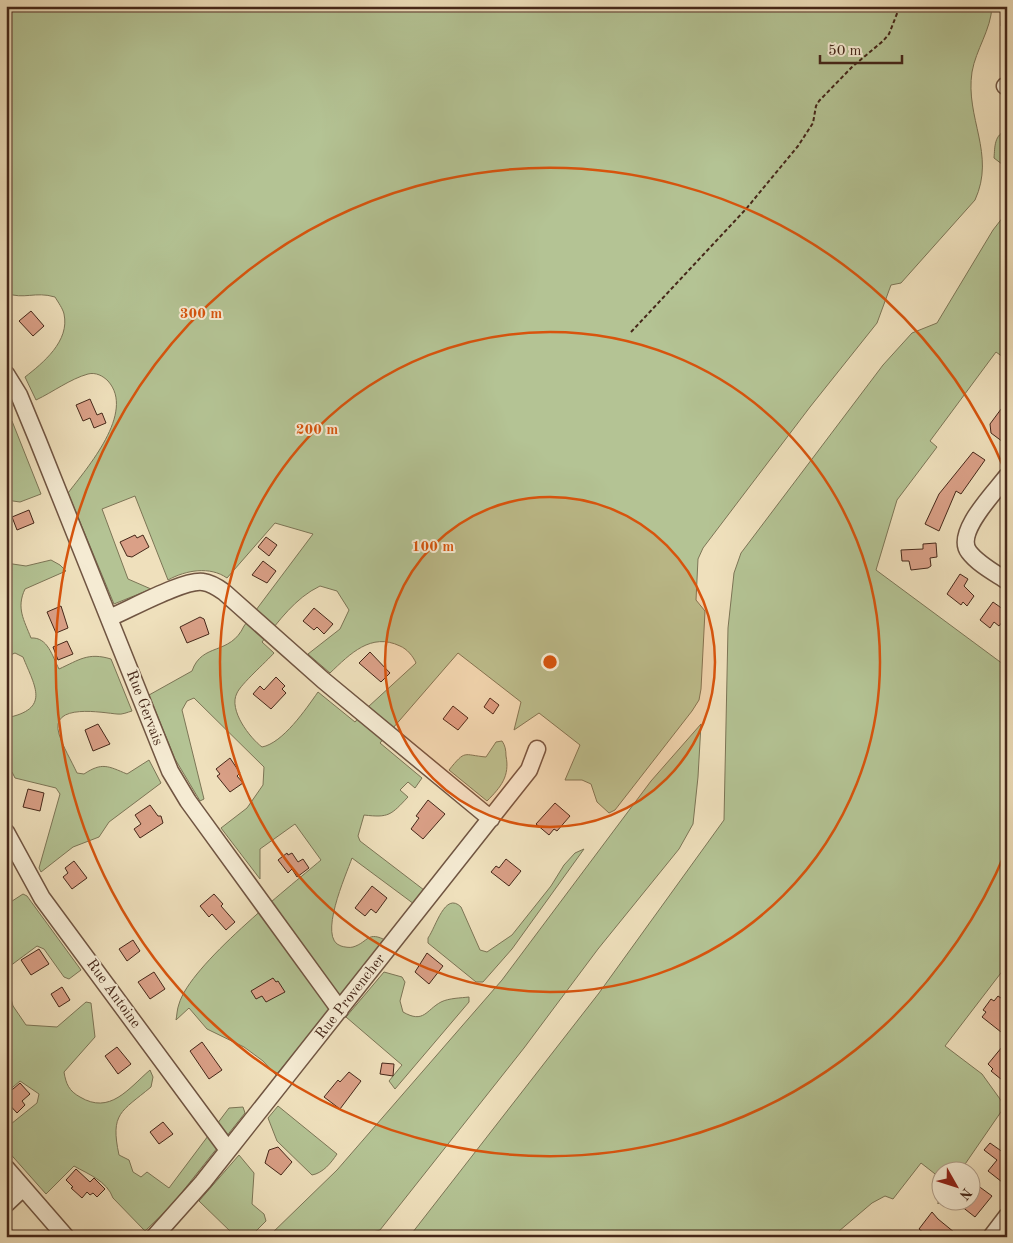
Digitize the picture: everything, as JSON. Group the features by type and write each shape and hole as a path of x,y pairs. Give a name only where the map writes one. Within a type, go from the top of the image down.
{"street":[{"name":"Rue Gervais","path":"6,374 19,396 38,440 162,755 178,786 340,1010"},
{"path":"1007,476 970,524 965,538 965,545 973,556 1007,581"},
{"path":"109,618 189,583 204,582 211,584 224,592 338,693 491,819"},
{"name":"Rue Provencher","path":"154,1237 228,1150 491,819 529,770 537,749"},
{"name":"Rue Antoine","path":"6,832 42,898 228,1150"},
{"path":"6,1168 66,1237"},
{"path":"6,1204 23,1188"},
{"path":"991,1237 1007,1216"}],"path":[{"path":"631,332 746,209 798,146 813,123 816,106 819,101 852,67 889,34 900,6"}],"green space":[{"path":"6,6 992,6 989,23 972,72 972,105 981,151 982,167 981,183 975,200 901,283 891,285 877,323 810,407 703,548 698,559 696,600 705,611 701,689 699,700 692,711 615,810 609,813 597,802 591,784 582,780 565,780 580,745 539,713 514,730 521,702 458,653 380,743 422,778 415,788 408,782 400,790 408,797 389,814 379,816 364,815 358,836 360,841 424,890 414,904 352,858 335,906 332,920 334,941 341,946 353,947 372,937 387,941 276,1075 263,1061 244,1047 207,1029 189,1008 176,1020 178,1008 187,988 201,969 220,949 241,928 321,860 295,824 260,849 260,879 221,828 247,808 263,785 264,767 194,698 187,701 182,710 204,799 200,801 175,759 149,695 192,671 202,656 231,642 313,534 275,523 227,578 213,572 198,571 182,574 168,580 135,496 102,509 128,579 151,589 114,604 68,493 106,439 113,423 116,408 115,394 106,379 99,375 91,374 81,376 36,400 25,377 47,358 59,342 65,324 64,314 55,297 48,295 18,296 6,293","holes":["320,586 337,591 349,610 340,629 308,654 330,673 353,652 362,647 370,643 389,642 405,649 416,663 368,707 355,722 318,692 301,716 286,732 278,739 262,747 246,730 238,715 235,707 237,693 274,653 262,642 295,603"]},
{"path":"1002,6 1007,6 1007,30 1001,26"},
{"path":"1007,130 1007,168 994,158 997,138"},
{"path":"1007,212 1007,351 1003,357 996,352 930,441 937,447 897,500 876,570 1007,667 1007,965 945,1046 982,1074 1005,1106 968,1160 930,1160 930,1170 921,1163 893,1199 885,1196 872,1203 832,1237 409,1237 599,993 724,820 728,628 734,573 741,553 883,365 912,333 937,323 993,230"},
{"path":"8,420 12,421 41,494 20,502 6,500 6,423"},
{"path":"51,560 66,571 25,589 22,596 22,614 31,638 42,641 49,648 59,669 84,658 96,656 111,659 132,711 119,714 90,711 70,713 62,717 58,724 59,734 67,754 77,773 84,774 90,770 105,766 127,774 149,760 161,783 109,822 99,837 73,847 41,872 39,868 60,794 56,788 15,778 12,772 6,774 6,718 29,709 34,703 36,695 32,678 23,657 15,653 6,657 6,563 26,566"},
{"path":"701,724 693,824 679,849 598,949 524,1048 380,1230 366,1234 357,1232 353,1237 268,1237 337,1170 502,980 651,781"},
{"path":"502,741 505,746 507,770 500,786 487,801 449,770 462,756 486,757 496,742"},
{"path":"584,849 512,949 483,982 476,982 428,943 428,938 442,912 450,904 455,903 461,907 480,950 487,952 512,935 551,886 564,865 575,853"},
{"path":"23,894 27,896 81,970 69,979 64,977 44,949 37,946 6,969 6,905"},
{"path":"384,972 402,977 405,982 400,1001 403,1012 416,1017 424,1015 444,1001 469,997 469,1002 395,1089 389,1081 402,1065 346,1017"},
{"path":"6,980 13,1006 26,1025 57,1027 86,1002 91,1003 95,1037 64,1072 69,1087 76,1095 91,1102 110,1101 126,1092 150,1070 153,1077 151,1087 125,1108 117,1122 116,1130 119,1155 129,1160 133,1172 141,1177 147,1172 169,1188 229,1108 243,1107 245,1113 171,1206 145,1231 113,1198 106,1187 91,1175 74,1166 46,1194 6,1149 6,1128 37,1103 39,1094 20,1081 6,1093"},
{"path":"278,1106 337,1154 323,1170 312,1175 277,1141 268,1118"},
{"path":"239,1155 254,1173 252,1204 264,1214 266,1221 250,1237 232,1237 232,1233 199,1201"}],"building":[{"path":"31,311 44,326 33,336 19,321"},
{"path":"90,399 97,415 102,413 106,423 94,428 90,418 83,421 76,405"},
{"path":"1007,401 1007,445 991,433 990,424"},
{"path":"973,452 985,460 961,494 956,491 939,531 925,524 939,494"},
{"path":"29,510 34,523 17,530 12,517"},
{"path":"135,535 137,538 143,535 149,547 132,557 127,556 120,542"},
{"path":"266,537 277,545 269,556 258,547"},
{"path":"936,543 937,557 930,558 931,566 928,568 911,570 909,561 902,561 901,550 923,549 923,544"},
{"path":"263,561 276,571 267,583 252,575"},
{"path":"960,574 968,579 964,586 974,596 967,606 963,602 961,605 947,594"},
{"path":"993,602 1007,612 1007,616 999,626 994,622 990,628 980,620"},
{"path":"61,606 68,628 56,633 47,612"},
{"path":"314,608 333,624 324,634 317,627 314,630 303,621"},
{"path":"200,617 204,619 209,634 187,643 180,627"},
{"path":"67,641 73,654 58,660 53,647"},
{"path":"370,652 390,673 381,682 359,663"},
{"path":"276,677 285,686 282,689 286,693 271,709 253,694 260,686 264,690"},
{"path":"490,698 499,705 493,714 484,707"},
{"path":"453,706 468,718 458,730 443,719"},
{"path":"98,724 110,744 93,751 85,730"},
{"path":"230,758 240,773 237,776 243,783 230,792 217,776 220,774 216,769"},
{"path":"28,789 44,793 40,811 23,807"},
{"path":"428,800 445,814 423,839 411,829 419,818 416,816"},
{"path":"555,803 570,816 557,831 554,829 549,835 536,824"},
{"path":"150,805 158,816 161,816 163,823 140,838 134,829 141,824 135,815"},
{"path":"287,853 288,855 292,853 298,862 303,859 309,868 297,877 292,869 288,873 278,860"},
{"path":"506,859 521,871 509,886 491,872 496,866 499,868"},
{"path":"74,861 87,878 72,889 63,877 68,873 65,868"},
{"path":"372,886 387,898 376,913 371,909 365,916 355,908"},
{"path":"214,894 223,904 221,906 235,922 226,930 212,914 209,917 200,906"},
{"path":"133,940 140,951 127,961 119,949"},
{"path":"39,949 49,964 31,975 21,960"},
{"path":"427,953 443,966 429,984 415,972"},
{"path":"154,972 165,989 150,999 138,982"},
{"path":"273,978 276,982 278,981 285,992 266,1002 262,996 256,999 251,991"},
{"path":"62,987 70,1000 59,1007 51,994"},
{"path":"998,996 1007,1002 1007,1024 1001,1032 982,1017 986,1012 983,1010 991,999 994,1001"},
{"path":"1007,1041 1007,1084 991,1071 993,1069 988,1064"},
{"path":"202,1042 222,1070 209,1079 190,1051"},
{"path":"117,1047 131,1064 118,1074 105,1056"},
{"path":"382,1063 394,1064 393,1076 380,1074"},
{"path":"349,1072 361,1081 340,1109 324,1097 338,1080 340,1082"},
{"path":"20,1083 30,1094 22,1101 25,1105 17,1113 6,1101 6,1095"},
{"path":"163,1122 173,1134 159,1144 150,1132"},
{"path":"990,1143 1007,1155 1007,1177 1002,1182 988,1171 997,1160 984,1150"},
{"path":"278,1147 292,1162 281,1175 265,1163 269,1150"},
{"path":"76,1169 90,1182 94,1178 105,1189 97,1197 93,1193 90,1195 87,1192 82,1198 71,1188 73,1187 66,1180"},
{"path":"980,1187 992,1196 975,1217 966,1210 980,1210"},
{"path":"932,1212 960,1237 929,1237 919,1229"}]}
